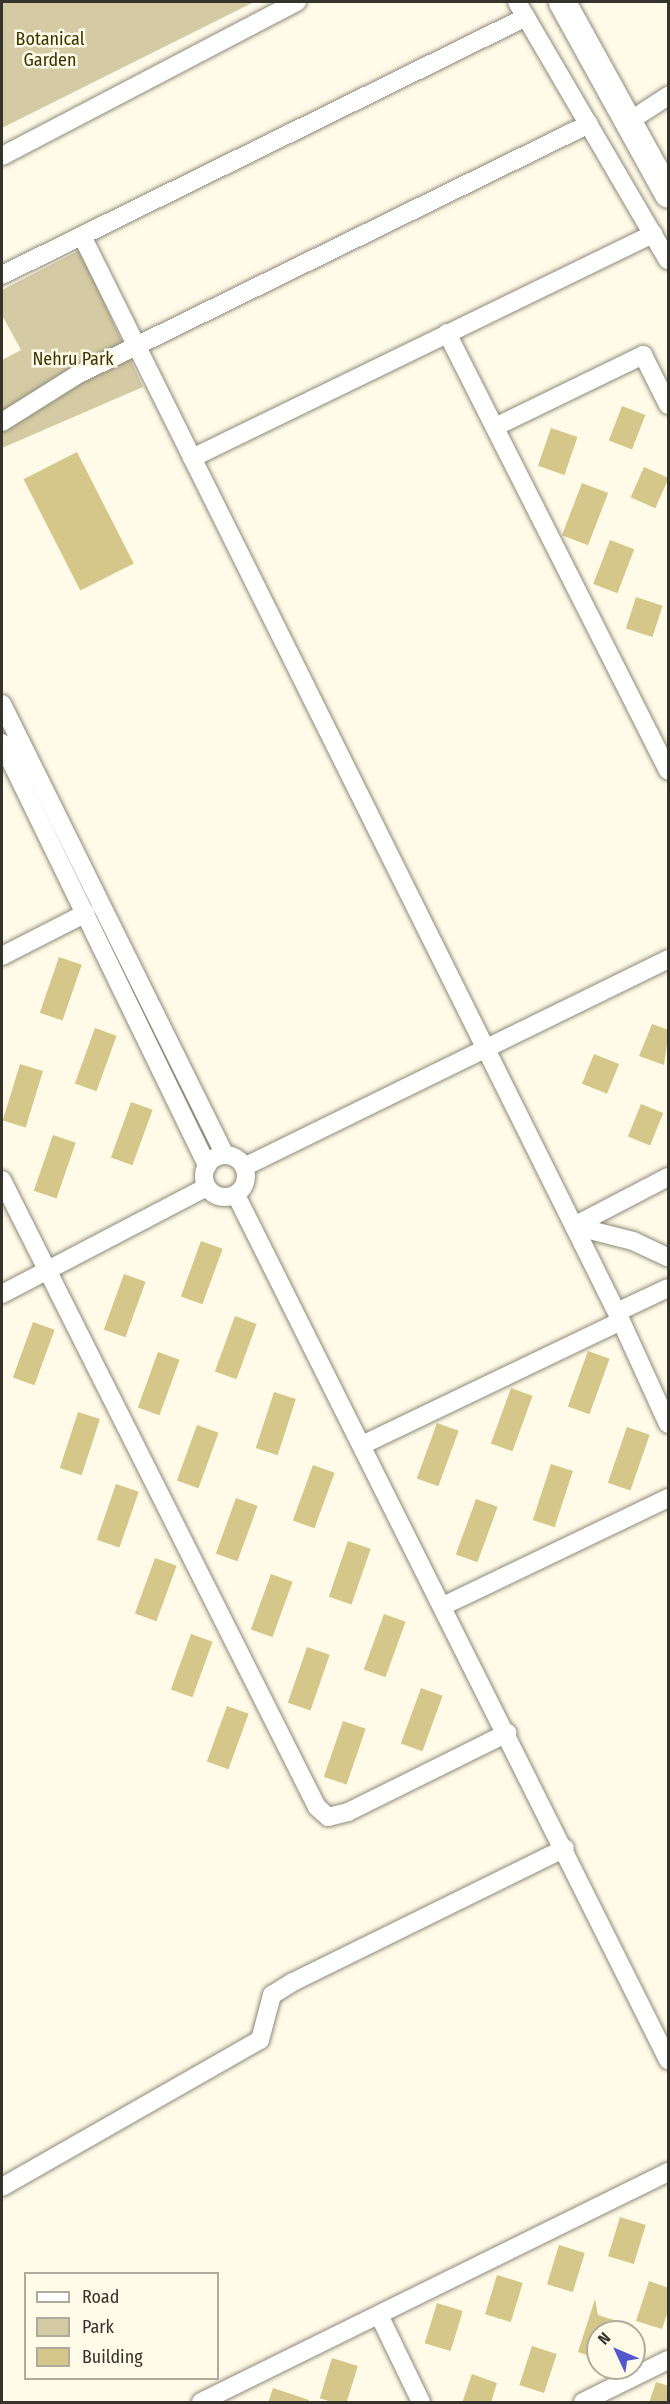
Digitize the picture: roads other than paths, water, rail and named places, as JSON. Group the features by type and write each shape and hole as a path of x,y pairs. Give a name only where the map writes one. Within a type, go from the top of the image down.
{"street":[{"path":"2,156 297,2"},
{"path":"562,2 669,194"},
{"path":"2,275 521,9 669,260"},
{"path":"628,122 669,96"},
{"path":"2,422 77,375 589,124"},
{"path":"192,458 653,234"},
{"path":"82,236 619,1317 669,1424"},
{"path":"447,333 669,770"},
{"path":"495,427 643,355 669,405"},
{"path":"2,705 225,1155"},
{"path":"2,743 207,1166 207,1187"},
{"path":"2,956 86,914"},
{"path":"244,1167 669,959"},
{"path":"207,1166 210,1161 225,1155 233,1156 244,1167 244,1187 236,1195 224,1198 207,1187"},
{"path":"574,1226 669,1177"},
{"path":"2,1180 317,1807 328,1817 348,1812 507,1733"},
{"path":"2,1294 207,1187"},
{"path":"236,1195 565,1848 669,2060"},
{"path":"574,1226 633,1242 669,1257"},
{"path":"362,1444 619,1317 669,1288"},
{"path":"443,1606 669,1498"},
{"path":"2,2187 260,2040 272,1995 293,1982 565,1848"},
{"path":"201,2403 669,2172"},
{"path":"379,2315 421,2403"},
{"path":"583,2403 669,2360"}],"park label":[{"name":"Botanical Garden","path":"50,50"},
{"name":"Nehru Park","path":"73,359"}]}
